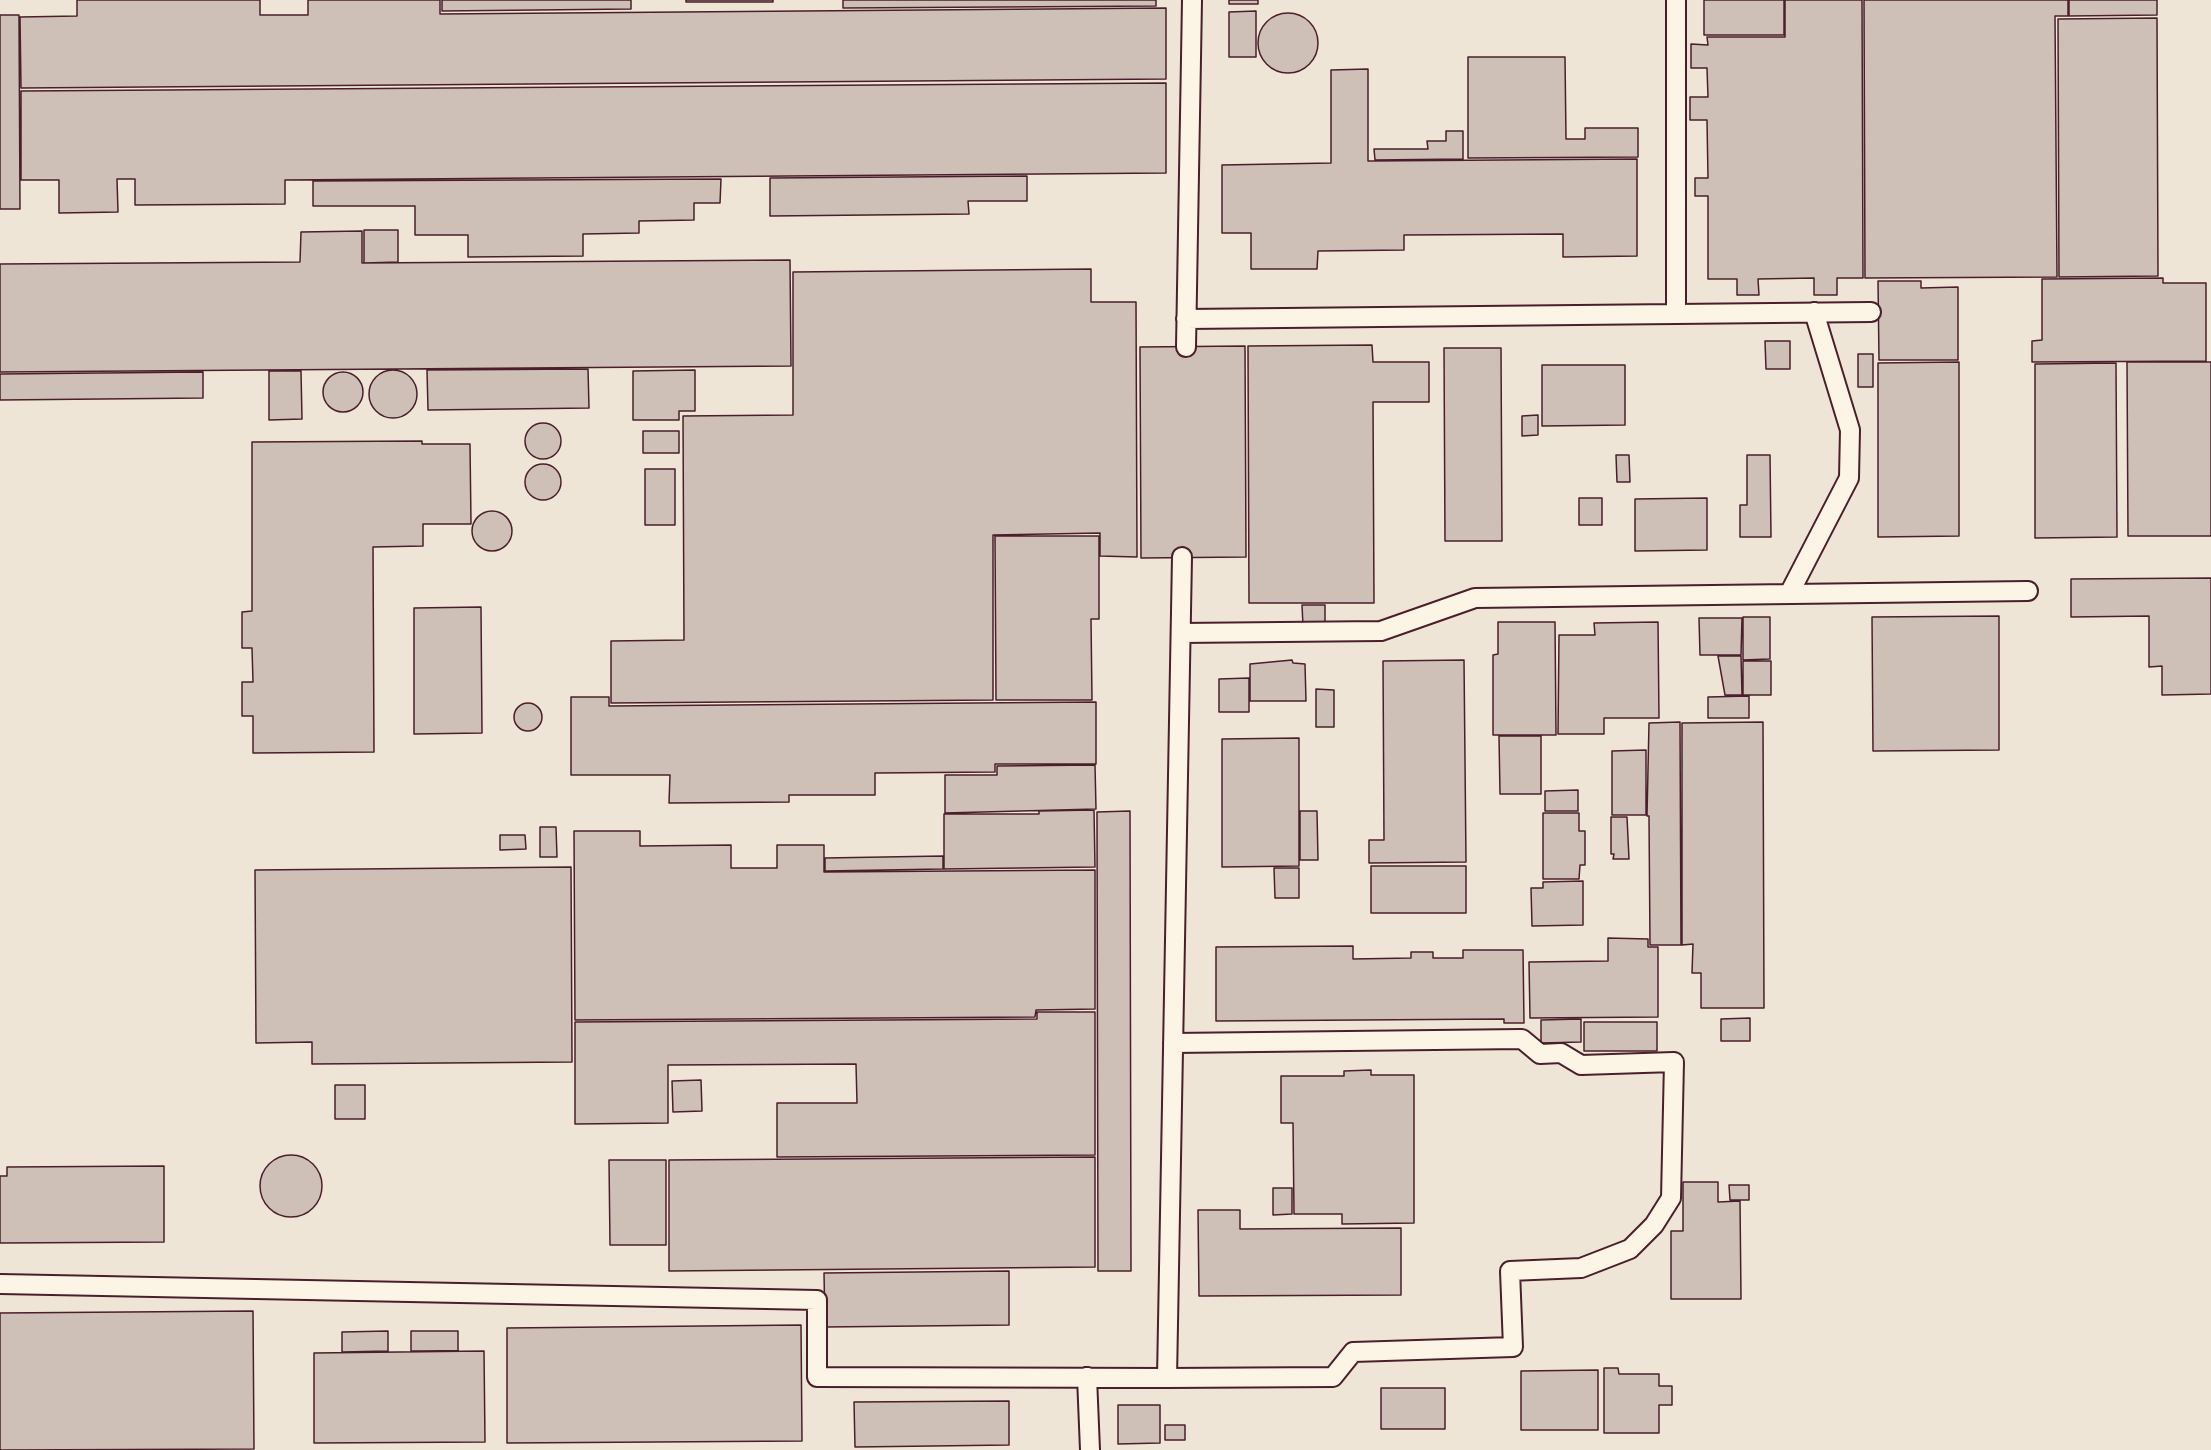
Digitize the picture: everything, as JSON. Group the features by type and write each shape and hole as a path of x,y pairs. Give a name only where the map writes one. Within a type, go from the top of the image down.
{"lane":[{"path":"1186,347 1192,0"},
{"path":"1676,0 1676,314"},
{"path":"1789,594 1849,478 1850,430 1814,312"},
{"path":"1186,319 1871,312"},
{"path":"1167,1378 1182,557"},
{"path":"1181,633 1381,631 1475,598 2028,591"},
{"path":"0,1284 817,1300 817,1377 1333,1377 1353,1352 1513,1347 1510,1271 1581,1268 1630,1249 1654,1225 1671,1198 1674,1062 1581,1065 1560,1053 1540,1054 1522,1039 1173,1043"},
{"path":"1087,1377 1090,1450"}],"shaded area":[{"path":"0,0 2211,0 2211,1450 0,1450"}],"building":[{"path":"77,0 260,0 260,15 308,15 308,0 440,0 440,14 1166,8 1166,79 21,88 20,17 77,16"},
{"path":"442,0 631,0 631,9 442,11"},
{"path":"686,0 773,0 773,2 686,2"},
{"path":"843,0 1156,0 1156,6 843,8"},
{"path":"1229,0 1258,0 1258,4 1229,4"},
{"path":"1704,0 1784,0 1784,35 1704,35"},
{"path":"1785,0 1862,0 1863,278 1837,278 1837,295 1814,295 1814,278 1758,279 1759,295 1737,295 1737,279 1708,279 1708,196 1695,196 1695,178 1708,178 1707,120 1690,120 1690,97 1708,97 1707,68 1691,68 1691,44 1708,45 1707,37 1785,37"},
{"path":"1864,0 2068,0 2068,16 2055,16 2057,277 1865,278"},
{"path":"2069,0 2157,0 2157,15 2069,16"},
{"path":"1256,11 1256,57 1229,57 1229,12"},
{"path":"1288,13 1305,18 1313,26 1318,43 1313,60 1305,68 1288,73 1271,68 1263,60 1258,43 1263,26 1271,18"},
{"path":"0,15 19,15 20,209 0,209"},
{"path":"2157,18 2158,276 2059,277 2058,19"},
{"path":"1468,57 1565,57 1566,139 1585,139 1585,128 1638,128 1638,157 1468,158"},
{"path":"1368,69 1368,161 1637,159 1637,256 1563,257 1563,234 1404,235 1404,250 1318,251 1317,269 1251,269 1251,233 1222,233 1222,165 1331,163 1331,70"},
{"path":"1166,83 1166,173 285,180 285,204 135,205 135,179 117,179 118,212 59,213 59,180 21,180 21,91"},
{"path":"1446,131 1463,131 1463,159 1375,160 1374,149 1428,149 1427,141 1446,141"},
{"path":"1027,176 1027,201 968,201 969,214 770,216 770,178"},
{"path":"721,179 720,203 694,203 694,220 639,221 639,233 583,234 583,256 468,257 468,235 415,235 415,206 313,206 313,181"},
{"path":"364,230 398,230 398,262 364,263"},
{"path":"362,231 362,263 790,260 791,366 0,372 0,264 300,262 301,232"},
{"path":"1091,269 1091,302 1136,302 1137,557 1100,556 1100,533 993,535 993,700 611,703 611,641 684,640 683,416 793,415 793,272"},
{"path":"2163,278 2163,283 2206,283 2206,361 2032,362 2032,341 2042,340 2042,279"},
{"path":"1878,281 1921,281 1921,288 1958,287 1958,360 1879,360"},
{"path":"1765,341 1790,341 1790,369 1766,369"},
{"path":"1372,345 1373,362 1429,362 1429,402 1373,402 1374,603 1249,603 1248,346"},
{"path":"1245,346 1246,557 1141,558 1140,347"},
{"path":"1444,348 1501,348 1502,541 1445,541"},
{"path":"1858,354 1873,354 1873,387 1858,387"},
{"path":"1959,362 1959,536 1878,537 1878,363"},
{"path":"2127,362 2211,362 2211,536 2128,536"},
{"path":"2116,363 2117,537 2035,538 2035,364"},
{"path":"1542,365 1625,365 1625,425 1542,426"},
{"path":"588,369 589,408 428,410 427,370"},
{"path":"393,370 410,377 417,394 410,411 393,418 376,411 369,394 376,377"},
{"path":"695,370 695,411 679,411 679,420 633,420 633,371"},
{"path":"269,371 301,371 302,419 269,420"},
{"path":"203,372 203,398 0,400 0,374"},
{"path":"343,372 357,378 363,392 357,406 343,412 329,406 323,392 329,378"},
{"path":"1538,415 1538,435 1522,436 1522,416"},
{"path":"543,423 555,429 561,441 555,453 543,459 531,453 525,441 531,429"},
{"path":"643,431 679,431 679,453 643,453"},
{"path":"422,441 422,444 470,444 471,524 423,524 423,546 373,547 374,752 253,753 253,716 242,716 242,682 253,682 252,648 242,648 242,612 252,611 252,442"},
{"path":"1616,455 1629,455 1630,482 1617,482"},
{"path":"1747,455 1770,455 1771,537 1740,537 1740,505 1747,505"},
{"path":"543,464 556,469 561,482 556,495 543,500 530,495 525,482 530,469"},
{"path":"645,469 675,469 675,525 645,525"},
{"path":"1579,498 1602,498 1602,525 1579,525"},
{"path":"1707,498 1707,550 1635,551 1635,499"},
{"path":"492,511 500,512 506,517 511,523 511,539 506,545 500,550 492,551 484,550 478,545 473,539 472,531 473,523 478,517 484,512"},
{"path":"995,536 1099,536 1099,619 1091,619 1092,700 996,700"},
{"path":"2211,578 2211,694 2162,695 2162,666 2149,667 2149,616 2071,617 2071,579"},
{"path":"1302,605 1325,605 1325,626 1303,626"},
{"path":"481,607 482,733 414,734 414,608"},
{"path":"1999,616 1999,750 1873,751 1872,617"},
{"path":"1743,617 1770,617 1770,659 1743,660"},
{"path":"1699,618 1742,618 1741,655 1700,655"},
{"path":"1498,622 1555,622 1556,735 1493,735 1493,655 1498,654"},
{"path":"1658,622 1659,718 1604,718 1604,734 1558,734 1559,635 1595,635 1594,623"},
{"path":"1718,656 1741,656 1742,695 1725,695"},
{"path":"1292,660 1293,663 1305,664 1306,701 1250,701 1250,664"},
{"path":"1464,660 1466,862 1369,863 1369,840 1384,840 1383,661"},
{"path":"1743,661 1771,661 1771,695 1743,695"},
{"path":"1249,678 1249,712 1219,712 1219,679"},
{"path":"1316,689 1334,690 1334,727 1316,727"},
{"path":"1749,696 1749,718 1708,718 1708,697"},
{"path":"571,697 609,697 609,706 1096,702 1096,764 995,764 995,772 875,773 875,795 789,795 789,802 669,803 670,775 571,775"},
{"path":"528,703 538,707 542,717 538,727 528,731 518,727 514,717 518,707"},
{"path":"1680,722 1681,945 1650,945 1649,816 1647,816 1649,723"},
{"path":"1763,722 1764,1008 1701,1008 1701,973 1692,973 1693,944 1682,945 1682,723"},
{"path":"1499,736 1541,736 1541,794 1500,794"},
{"path":"1299,738 1299,866 1222,867 1222,739"},
{"path":"1646,750 1646,815 1612,815 1612,751"},
{"path":"1095,765 1096,809 945,813 945,775 997,775 997,766"},
{"path":"1578,790 1578,811 1545,811 1545,791"},
{"path":"1094,810 1095,867 944,869 944,814 1039,814 1039,811"},
{"path":"1130,811 1131,1271 1098,1271 1097,812"},
{"path":"1300,811 1317,811 1318,860 1300,860"},
{"path":"1543,813 1579,813 1579,831 1585,831 1585,865 1580,865 1579,879 1543,879"},
{"path":"1611,817 1627,817 1629,859 1613,859"},
{"path":"540,827 556,827 557,857 540,857"},
{"path":"574,831 640,831 640,846 731,845 731,868 777,868 777,845 824,845 824,872 1095,870 1095,1009 1036,1010 1035,1017 575,1020"},
{"path":"500,835 525,835 526,849 500,850"},
{"path":"943,856 943,869 825,871 825,858"},
{"path":"1371,866 1466,866 1466,913 1371,913"},
{"path":"571,867 572,1062 312,1064 312,1042 256,1043 255,870"},
{"path":"1274,868 1299,868 1299,898 1275,898"},
{"path":"1583,881 1583,925 1532,926 1531,888 1543,888 1543,882"},
{"path":"1608,938 1648,939 1648,947 1658,947 1658,1017 1530,1018 1529,962 1608,961"},
{"path":"1353,946 1353,959 1411,958 1411,952 1433,952 1433,958 1463,958 1463,950 1523,950 1524,1023 1504,1023 1504,1019 1216,1021 1216,947"},
{"path":"1037,1012 1095,1012 1095,1155 777,1157 777,1103 857,1103 856,1064 668,1065 668,1123 575,1124 575,1022 1037,1019"},
{"path":"1750,1018 1750,1041 1721,1041 1721,1019"},
{"path":"1581,1019 1581,1042 1541,1043 1541,1020"},
{"path":"1584,1022 1657,1022 1657,1051 1584,1051"},
{"path":"1371,1070 1371,1075 1414,1075 1414,1223 1342,1224 1342,1214 1294,1214 1293,1123 1281,1123 1281,1076 1344,1076 1344,1071"},
{"path":"701,1080 702,1111 673,1112 672,1081"},
{"path":"335,1085 365,1085 365,1119 335,1119"},
{"path":"291,1155 303,1157 313,1164 320,1174 322,1186 320,1198 313,1208 303,1215 291,1217 279,1215 269,1208 262,1198 260,1186 262,1174 269,1164 279,1157"},
{"path":"1095,1157 1095,1267 669,1271 669,1160"},
{"path":"609,1160 666,1160 666,1245 610,1245"},
{"path":"164,1166 164,1242 0,1243 0,1176 7,1176 7,1167"},
{"path":"1683,1182 1718,1182 1718,1202 1740,1201 1741,1299 1671,1299 1671,1231 1683,1231"},
{"path":"1729,1185 1749,1185 1749,1200 1730,1200"},
{"path":"1273,1188 1292,1188 1292,1214 1273,1215"},
{"path":"1198,1210 1240,1210 1240,1229 1401,1228 1401,1295 1199,1296"},
{"path":"1009,1271 1009,1325 825,1327 824,1273"},
{"path":"253,1311 254,1449 0,1450 0,1313"},
{"path":"801,1325 802,1441 507,1443 507,1328"},
{"path":"388,1331 388,1351 342,1352 342,1332"},
{"path":"411,1331 458,1331 458,1351 411,1351"},
{"path":"484,1351 485,1442 314,1443 314,1353"},
{"path":"1604,1368 1618,1368 1619,1374 1659,1374 1659,1386 1672,1386 1672,1405 1659,1405 1659,1433 1604,1433"},
{"path":"1598,1370 1598,1430 1521,1430 1521,1371"},
{"path":"1381,1388 1445,1388 1445,1429 1381,1429"},
{"path":"1009,1401 1009,1445 855,1447 854,1402"},
{"path":"1118,1405 1160,1405 1160,1443 1118,1444"},
{"path":"1165,1425 1185,1425 1185,1440 1165,1440"}]}
